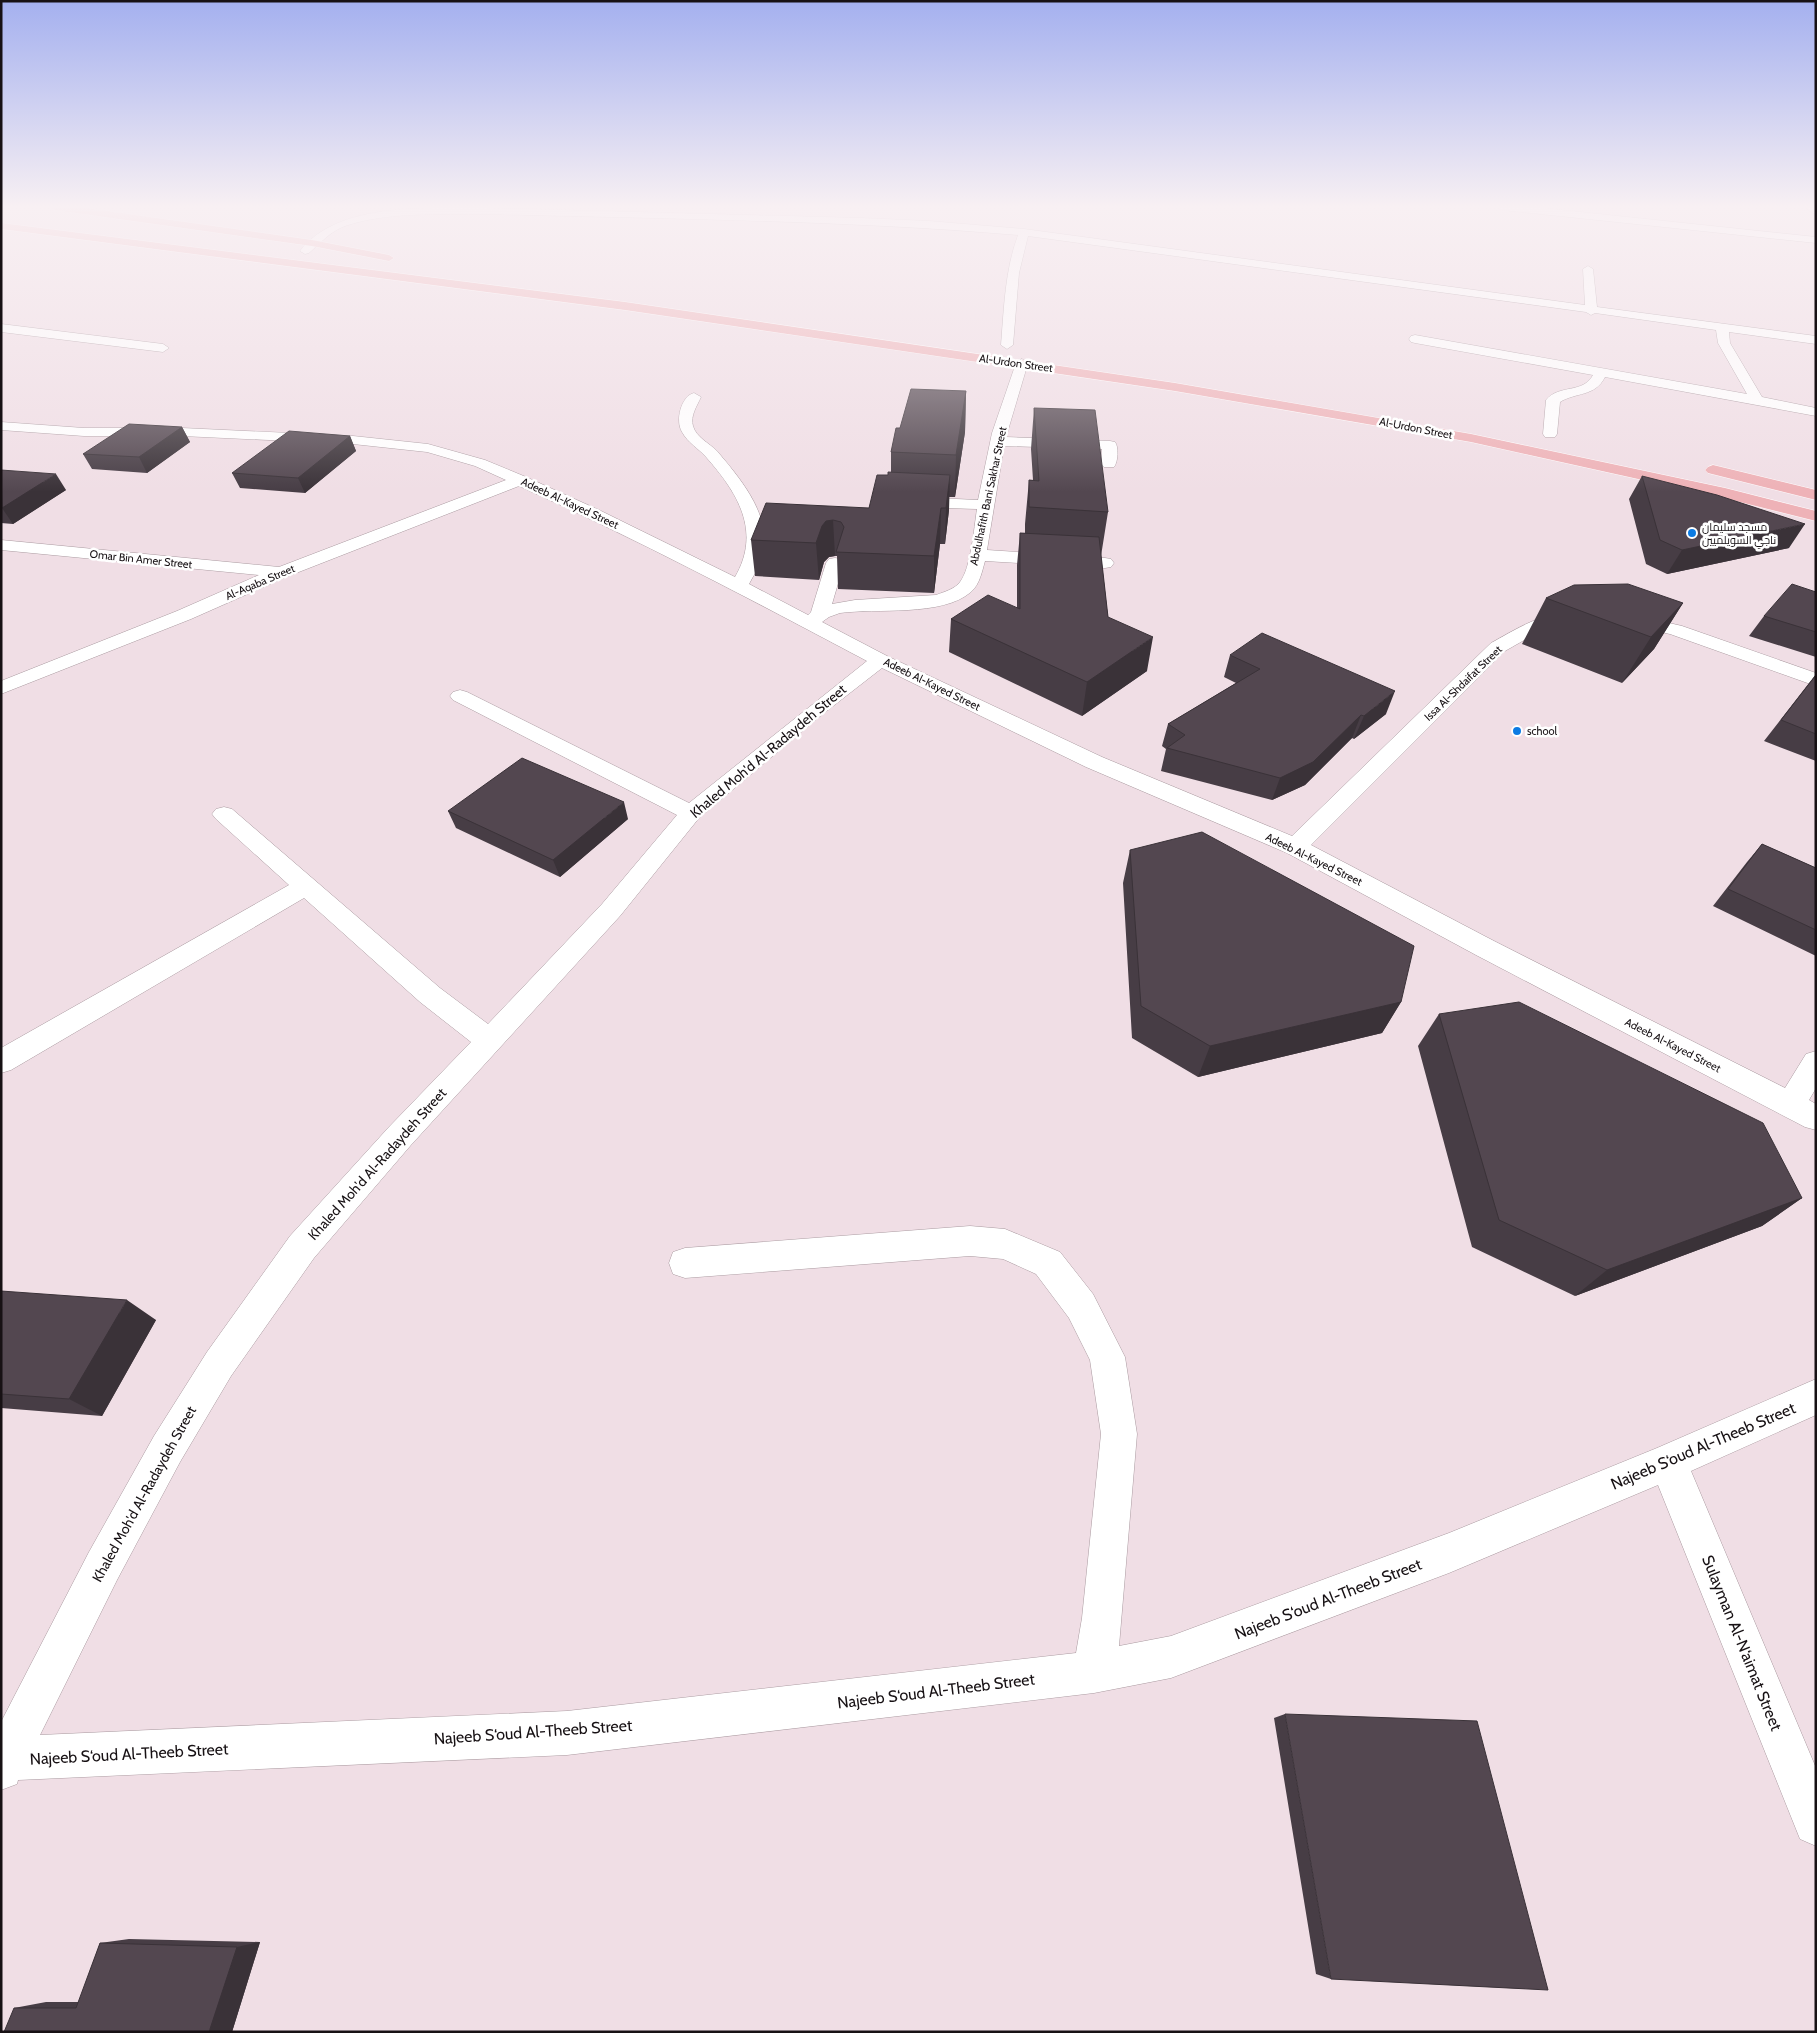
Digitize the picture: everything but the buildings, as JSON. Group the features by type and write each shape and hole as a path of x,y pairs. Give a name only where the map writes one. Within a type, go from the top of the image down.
{"highway":[{"name":"Al-Urdon Street","path":"587,302 1022,363 1301,407 1471,438 1725,493 1816,516"},
{"path":"1698,467 1816,495"}],"street":[{"path":"1007,346 1010,302"},
{"path":"1525,302 1816,340"},
{"path":"1590,302 1591,311"},
{"path":"1,328 163,348"},
{"path":"1722,328 1724,343 1757,400"},
{"path":"1415,339 1601,371 1816,412"},
{"name":"Abdulhafith Bani Sakhar Street","path":"816,618 853,606 908,604 932,600 957,594 967,587 984,526 998,441 1022,363"},
{"path":"1550,434 1553,400 1559,396 1588,389 1596,384 1601,371"},
{"path":"694,397 685,419 686,427 692,436 710,453 747,504 755,523 757,538 753,559 749,572 739,586"},
{"name":"Adeeb Al-Kayed Street","path":"1,426 34,430 84,432 235,434 398,444 454,454 520,480 593,513 739,586 816,618 880,660 1094,762 1295,847 1485,948 1804,1112"},
{"path":"9,444 34,430"},
{"path":"998,441 1110,445 1110,464"},
{"name":"Al-Aqaba Street","path":"1,688 184,615 280,573 520,480"},
{"path":"900,502 986,505"},
{"name":"Omar Bin Amer Street","path":"1,544 280,573"},
{"path":"977,555 1105,563"},
{"path":"816,618 835,563"},
{"name":"Issa Al-Shdaifat Street","path":"1295,847 1498,647 1533,627 1566,618 1583,617"},
{"path":"1608,617 1632,620 1675,630 1816,680"},
{"name":"Khaled Moh'd Al-Radaydeh Street","path":"4,1764 103,1566 167,1448 218,1364 302,1247 400,1136 612,910 691,813 812,713 880,660"},
{"path":"460,696 691,813"},
{"path":"224,814 430,996 490,1041"},
{"path":"1,1062 306,886"},
{"path":"1804,1112 1816,1062"},
{"path":"685,1263 970,1241 1005,1244 1048,1263 1081,1306 1108,1357 1119,1434 1102,1618 1094,1672"},
{"name":"Najeeb S‘oud Al-Theeb Street","path":"4,1764 567,1734 1094,1672 1171,1658 1449,1554 1668,1462 1816,1397"},
{"name":"Sulayman Al-N‘aimat Street","path":"1668,1462 1816,1823"}],"place":[{"name":"مسجد سليمان ناجي السويلميين","path":"1692,533"},
{"name":"school","path":"1517,731"}]}
